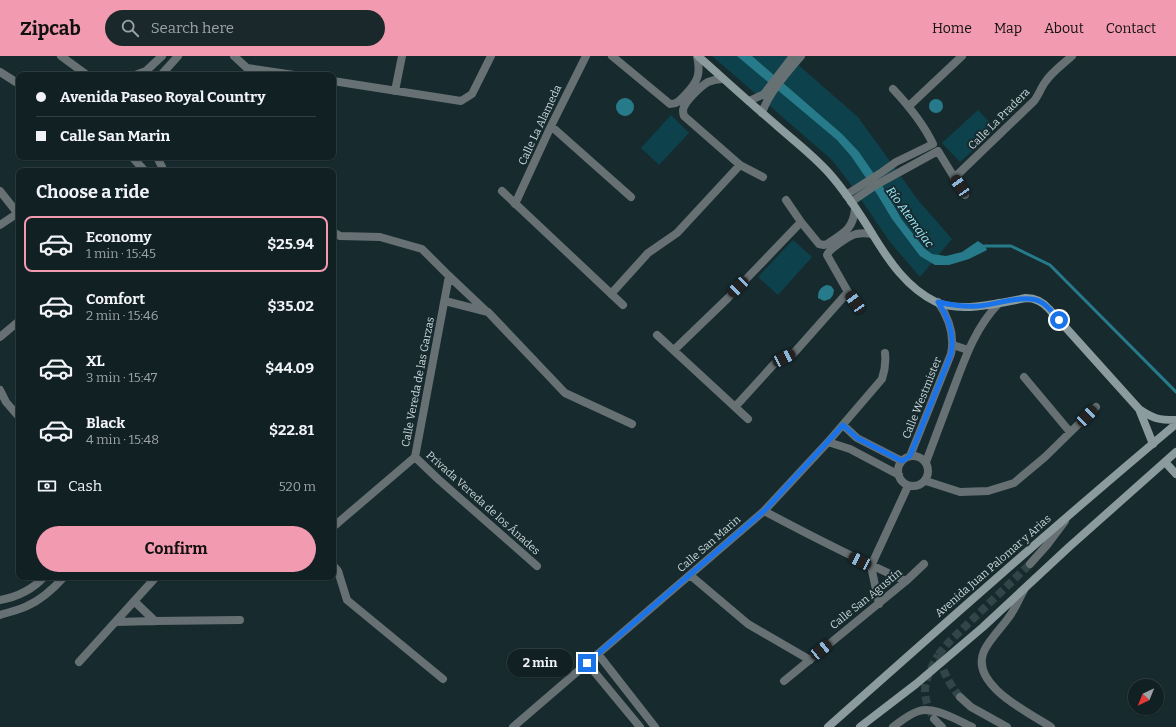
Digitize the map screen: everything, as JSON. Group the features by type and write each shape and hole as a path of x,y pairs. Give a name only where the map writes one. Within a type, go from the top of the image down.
{"main road":[{"path":"698,56 818,161 851,202 898,271 924,295 938,302 966,307 1031,298 1040,301 1046,305 1139,409 1160,419 1176,420"},
{"path":"1139,409 1153,444"},
{"name":"Avenida Juan Palomar y Arias","path":"828,727 1072,512 1176,424"},
{"path":"860,727 983,627 1176,452"},
{"path":"1165,462 1176,474"}],"street":[{"path":"60,56 84,72"},
{"path":"163,72 178,56"},
{"path":"234,56 247,68 274,72"},
{"path":"395,91 402,56"},
{"path":"336,81 461,101 472,94 491,56"},
{"name":"Calle La Alameda","path":"515,204 551,126 586,56"},
{"path":"612,56 670,104 674,104 680,100 694,84 699,71 698,56"},
{"path":"762,113 766,96 786,69 793,56"},
{"path":"786,69 801,56"},
{"path":"909,106 962,56"},
{"name":"Calle La Pradera","path":"954,178 1034,101 1049,77 1072,56"},
{"path":"143,72 146,71 158,57 167,67"},
{"path":"0,72 16,82"},
{"path":"723,79 712,80 702,86 683,107 684,116 740,165 763,177"},
{"path":"786,200 801,222 819,244 827,244 850,227 854,216 851,202 858,192 896,162 933,144 930,137 909,106 893,89"},
{"path":"749,102 766,96"},
{"path":"551,126 631,197"},
{"path":"858,192 887,180 911,165 938,152 965,195"},
{"path":"135,160 142,168"},
{"path":"611,294 648,253 677,233 740,165"},
{"path":"0,191 16,211"},
{"path":"502,191 623,305"},
{"path":"0,225 16,215"},
{"path":"674,350 728,298 801,222"},
{"path":"855,302 827,256 830,250 854,235 866,233 872,234"},
{"path":"336,234 340,236 380,236 422,249 488,312 565,393 632,424"},
{"name":"Calle Vereda de las Garzas","path":"336,524 415,457 449,276"},
{"path":"735,407 775,363 793,354 848,292"},
{"path":"445,301 488,312"},
{"name":"Calle Westmister","path":"910,456 951,354 953,345 949,322 938,302"},
{"path":"926,462 919,457 910,456 902,461 898,470 900,480 908,486 918,486 926,481 929,472 926,462 968,350 981,325 989,313 999,303"},
{"path":"0,337 16,324"},
{"path":"657,335 748,419"},
{"path":"953,345 968,350"},
{"name":"Calle San Marin","path":"513,727 764,511 828,442 882,379 886,362 885,353"},
{"path":"1024,377 1070,432"},
{"path":"0,390 6,402 16,414"},
{"path":"926,481 960,492 988,491 1014,483 1044,457 1096,407"},
{"path":"843,425 857,438 902,461"},
{"path":"850,449 857,438"},
{"path":"828,442 850,449 899,475"},
{"name":"Privada Vereda de los Ánades","path":"415,457 438,480 537,566"},
{"path":"878,604 872,566 908,486"},
{"path":"764,511 824,544 906,581"},
{"path":"1030,564 1047,545 1072,512"},
{"name":"Calle San Agustín","path":"784,681 906,581 924,564"},
{"path":"336,568 347,600 443,679"},
{"path":"690,575 748,624 810,660"},
{"path":"0,600 14,597 29,590 41,580"},
{"path":"0,615 28,606 61,580"},
{"path":"79,662 153,580"},
{"path":"1026,587 1010,616 984,651 982,670 989,681 1002,695 1016,706 1051,727"},
{"path":"134,601 155,621"},
{"path":"116,622 240,620"},
{"path":"598,654 656,727"},
{"path":"587,663 640,727"},
{"path":"960,697 971,707 1007,727"},
{"path":"893,727 907,716 921,710 930,709 972,727"},
{"path":"934,719 942,727"}],"shaded area":[{"path":"712,56 788,56 858,117 918,200 952,239 920,277 890,242 832,160"},
{"path":"737,56 752,56 842,134 859,152 883,187 902,220 924,248 932,254 946,256 962,252 978,241 985,246 987,250 969,259 949,265 935,265 920,256 892,219 851,156 837,140"},
{"path":"625,98 631,101 634,107 631,113 625,116 619,113 616,107 619,101"},
{"path":"933,99 939,99 943,103 943,109 939,113 933,113 929,109 929,103"},
{"path":"978,110 996,129 960,162 942,143"},
{"path":"671,115 689,133 659,165 641,148"},
{"path":"793,240 812,257 778,295 758,277"},
{"path":"827,285 831,286 834,290 830,299 824,301 818,298 818,293 821,288"}],"waterway":[{"name":"Río Atemajac","path":"981,247 1011,246 1050,265 1176,392"}],"tunnel":[{"path":"960,697 947,677 938,655 949,642 1030,564"},
{"path":"932,715 928,706 925,691 927,678 938,655"}],"route":[{"path":"587,663 764,511 843,425 857,438 902,461 910,456 951,354 953,345 947,318 938,302 966,307 1031,298 1036,299 1046,305 1059,320"}]}
